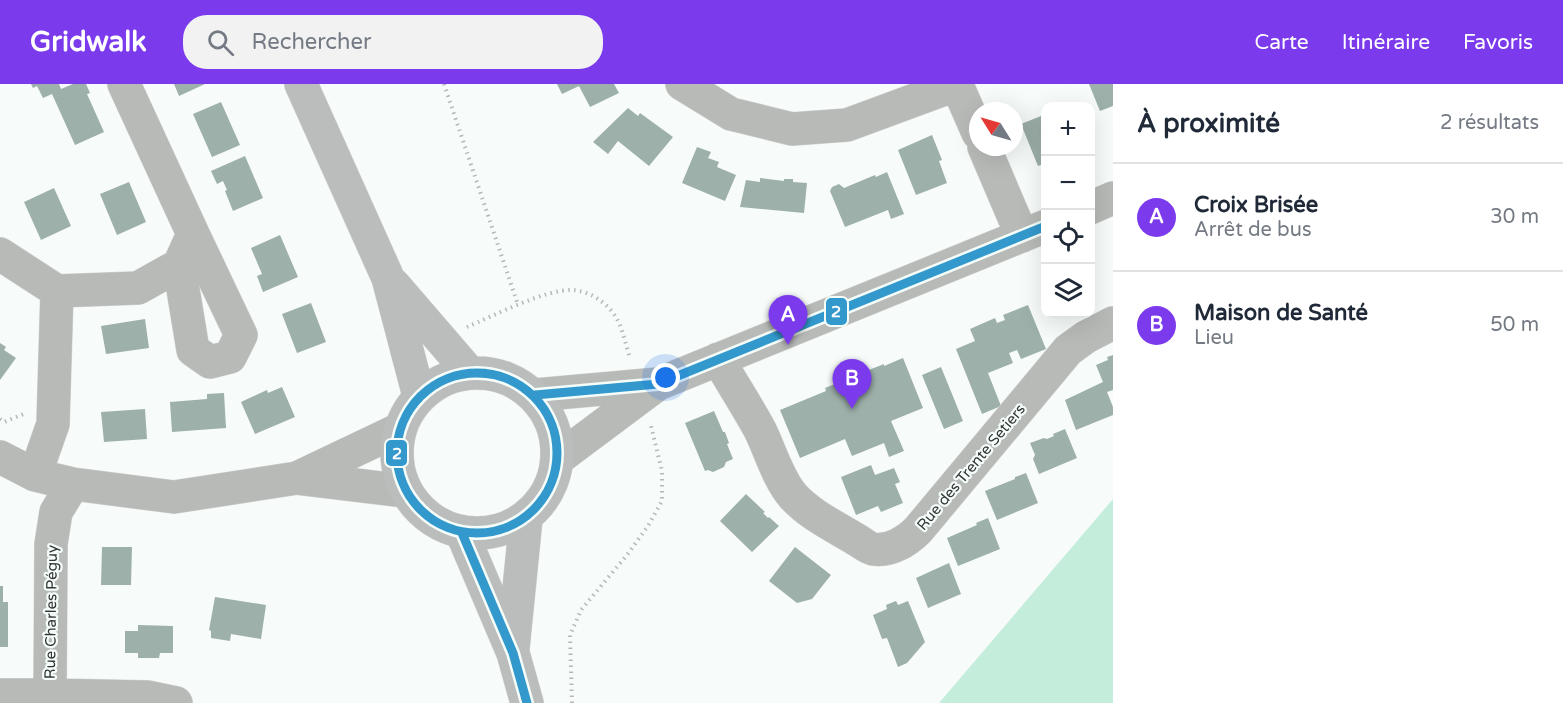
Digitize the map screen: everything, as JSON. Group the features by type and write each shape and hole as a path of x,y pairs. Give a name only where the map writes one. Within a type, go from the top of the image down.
{"main road":[{"path":"301,84 388,278 419,396"},
{"path":"388,278 469,372"},
{"path":"469,372 504,376 534,395 554,424 559,458 549,492 526,519 495,533 462,534 429,519 405,491 396,461 400,429 419,396 442,380 469,372"},
{"path":"513,653 526,519"},
{"path":"462,534 513,653 527,703"}],"street":[{"path":"124,84 241,335 230,357 210,362 193,350 179,265 193,234"},
{"path":"682,84 731,114 792,129 847,126 958,84 969,111"},
{"path":"559,458 658,384 1034,231 989,156"},
{"path":"1095,206 1113,198"},
{"path":"0,254 57,291 138,288 179,265"},
{"path":"35,474 53,424 57,291"},
{"name":"Rue des Trente Setiers","path":"718,359 760,430 793,495 828,522 872,549 883,549 896,546 909,539 918,530 1068,350 1113,322"},
{"path":"534,395 658,384"},
{"path":"297,478 400,429"},
{"path":"0,457 35,474 73,484 174,497 297,478 405,491"},
{"name":"Rue Charles Péguy","path":"0,695 50,695 51,543 56,512 73,484"},
{"path":"50,695 147,697 176,703"}],"path":[{"path":"444,84 518,305"},
{"path":"440,339 518,305 548,294 571,290 590,294 605,304 617,318 631,360"},
{"path":"572,703 570,635 577,618 581,610 627,555 648,526 662,501 662,471 650,424"}],"green space":[{"path":"1113,499 1113,703 939,703"}],"building":[{"path":"31,84 59,84 61,89 73,84 86,84 90,93 87,94 104,132 75,145 52,94 43,98 37,86 33,88"},
{"path":"174,84 205,84 179,96"},
{"path":"557,84 614,84 619,93 590,107 579,86 562,94"},
{"path":"1089,84 1113,84 1113,106 1100,111"},
{"path":"221,102 240,145 212,157 193,114"},
{"path":"628,108 638,116 640,113 673,137 649,166 618,141 608,154 593,142"},
{"path":"1041,116 1041,165 1038,166 1023,129 1023,123"},
{"path":"932,135 942,160 939,161 947,183 916,195 898,150"},
{"path":"697,147 711,152 708,158 719,162 717,167 736,175 725,201 682,183"},
{"path":"245,156 263,198 233,211 223,181 217,184 211,171"},
{"path":"887,172 904,214 891,219 888,210 845,227 830,191 832,187 839,184 844,188"},
{"path":"760,178 784,181 784,179 793,179 793,182 807,183 804,213 740,207 746,180 760,182"},
{"path":"129,182 146,222 117,235 100,194"},
{"path":"54,188 71,226 41,240 24,202"},
{"path":"280,235 298,277 263,292 257,276 262,274 251,248"},
{"path":"311,303 326,342 297,353 282,314"},
{"path":"1028,305 1046,349 1021,359 1017,350 1009,353 1013,363 988,373 1001,406 982,414 956,349 975,341 970,329 995,318 997,323 1005,320 1003,315"},
{"path":"145,319 149,348 106,354 101,326"},
{"path":"0,343 6,347 4,350 16,358 0,380"},
{"path":"1113,355 1113,390 1107,392 1113,407 1113,415 1076,430 1065,400 1103,382 1096,365"},
{"path":"903,358 923,408 891,421 904,451 889,457 884,443 852,456 845,439 800,458 780,410 826,391 825,388 850,378 851,380 870,372 869,370"},
{"path":"941,367 963,421 944,429 922,375"},
{"path":"282,387 295,417 255,434 241,402 267,390 268,393"},
{"path":"224,393 226,428 172,432 170,402 207,399 207,394"},
{"path":"145,409 147,439 104,442 101,412"},
{"path":"714,411 725,432 733,459 726,462 724,467 713,472 705,471 685,423"},
{"path":"1065,429 1077,458 1039,474 1030,443 1047,439"},
{"path":"871,465 875,475 894,468 900,482 895,484 903,503 881,512 878,506 856,515 841,477"},
{"path":"1026,473 1038,503 997,520 985,491"},
{"path":"746,494 765,512 763,513 768,518 779,526 752,552 720,521"},
{"path":"988,518 1000,549 958,566 947,538"},
{"path":"102,547 132,547 131,585 101,585"},
{"path":"795,547 831,575 812,599 797,603 769,581"},
{"path":"949,563 961,594 928,608 916,578"},
{"path":"0,586 3,586 3,602 8,602 8,647 0,647"},
{"path":"215,597 266,605 261,639 231,634 230,641 211,638 209,630"},
{"path":"896,601 898,605 908,601 925,642 907,663 898,667 887,638 882,639 873,615 887,609 886,605"},
{"path":"138,625 173,626 173,653 160,653 159,658 138,658 138,653 125,653 125,631 138,631"}],"transit line":[{"name":"2","path":"535,395 658,384 1041,228"},
{"name":"2","path":"477,373 493,374 508,379 522,386 534,396 544,408 551,422 556,437 557,453 556,469 551,484 544,498 534,510 522,520 508,527 493,532 477,533 461,532 446,527 432,520 420,510 410,498 403,484 398,469 397,453 398,437 403,422 410,408 420,396 432,386 446,379 461,374 477,373"},
{"name":"2","path":"462,533 513,653 527,703"}],"place":[{"name":"Croix Brisée","path":"788,345"},
{"name":"Maison de Santé","path":"852,409"}]}
